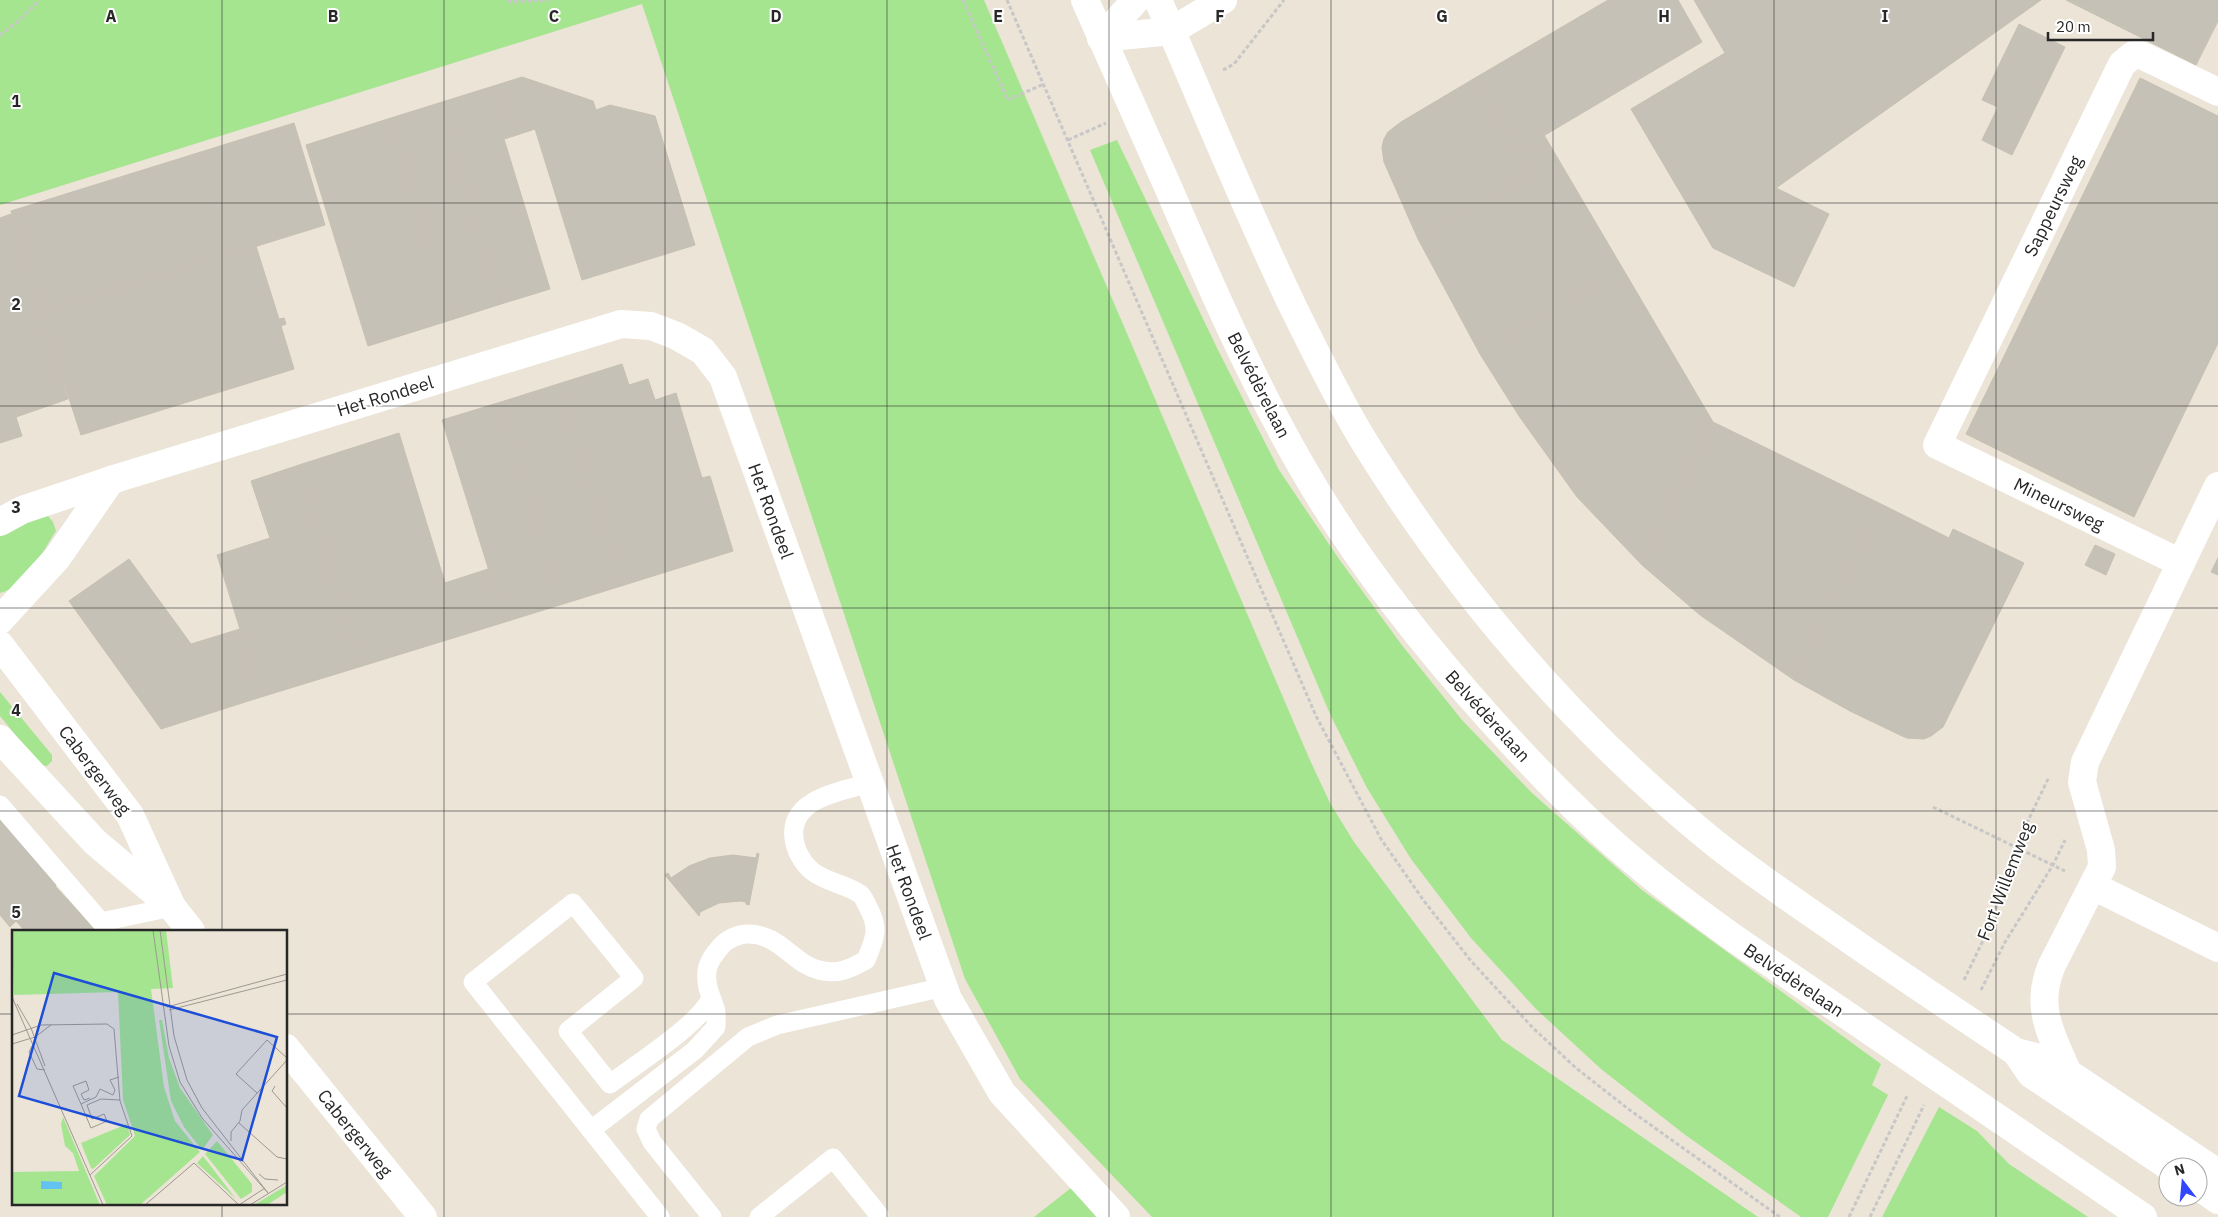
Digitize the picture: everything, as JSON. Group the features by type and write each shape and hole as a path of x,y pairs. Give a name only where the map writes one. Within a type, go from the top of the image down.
{"street":[{"name":"Belvédèrelaan","path":"1085,0 1228,324 1273,416 1338,525 1376,580 1444,668 1540,773 1633,861 1677,897 1738,941 2143,1217"},
{"path":"1102,38 1136,0"},
{"path":"1158,0 1271,260 1363,440 1431,541 1531,667 1631,771 1714,842 1769,884 1950,1009 2016,1052 2044,1059 2068,1073 2218,1173"},
{"path":"1102,38 1172,31 1223,0"},
{"name":"Sappeursweg","path":"1937,445 2122,64 2133,54 2141,55 2218,92"},
{"name":"Het Rondeel","path":"0,522 22,510 111,480 621,324 651,326 677,336 703,351 723,377 948,1000 1002,1093 1116,1217"},
{"name":"Mineursweg","path":"1937,445 2181,563"},
{"path":"0,620 57,558 111,480"},
{"path":"2068,1073 2049,1028 2044,1011 2043,995 2046,979 2052,965 2102,867 2102,859 2082,782 2085,762 2218,486"},
{"name":"Cabergerweg","path":"0,644 130,815 172,907"},
{"name":"Cabergerweg","path":"0,739 95,842 172,907 190,930"},
{"path":"2093,886 2218,948"},
{"name":"Cabergerweg","path":"288,1050 423,1217"},
{"path":"2016,1052 2031,1074 2158,1159"}],"lane":[{"path":"591,1130 706,1040 716,1027 716,1010 707,984 707,970 715,953 726,942 740,934 758,934 774,940 803,962 818,970 836,973 866,960 876,934 875,923 865,901 861,894 812,871 800,856 793,832 797,817 816,800 870,783"},
{"path":"0,805 101,922 172,907"},
{"path":"660,1217 474,982 574,903 634,978 568,1031 610,1084 676,1034 704,1010 711,998"},
{"path":"712,1217 652,1142 646,1129 649,1119 748,1037 761,1031 777,1025 944,987"},
{"path":"759,1217 833,1158 879,1215 877,1217"}],"path":[{"path":"0,35 20,20 39,0"},
{"path":"508,0 511,2 550,0"},
{"path":"963,0 1008,100 1044,84"},
{"path":"1007,0 1316,716 1381,839 1424,900 1471,961 1533,1028 1576,1068 1631,1111 1780,1217"},
{"name":"Fort Willemweg","path":"1950,1009 1990,926 2015,848 2049,776"},
{"path":"1933,807 2093,886"},
{"path":"1849,1217 1922,1066"}],"green space":[{"path":"0,0 984,0 1309,758 1330,803 1354,842 1502,1040 1758,1217 1152,1217 1020,1079 965,979 642,4 0,205"},
{"path":"1117,140 1218,350 1279,470 1339,559 1401,644 1462,720 1532,793 1642,890 1881,1064 1872,1085 1888,1095 1828,1217 1801,1217 1684,1134 1601,1069 1536,1009 1471,938 1411,859 1367,788 1330,714 1090,150"},
{"path":"39,515 48,516 53,522 56,531 26,577 10,590 0,593 0,533"},
{"path":"0,692 52,755 52,761 47,766 40,765 0,716"},
{"path":"1939,1107 1977,1131 2009,1164 2088,1217 1882,1217"},
{"path":"1071,1188 1096,1217 1034,1217"}],"building":[{"path":"1608,0 1678,0 1702,42 1518,151 1475,78"},
{"path":"1694,0 2041,0 1776,188 1829,214 1794,287 1713,248 1631,109 1725,53"},
{"path":"2066,0 2218,0 2218,21 2196,65"},
{"path":"2019,24 2065,47 2012,155 1982,140 1998,107 1982,100"},
{"path":"522,77 593,101 596,110 610,105 655,116 695,245 582,280 535,129 517,135 500,84"},
{"path":"1475,78 1531,173 1418,239 1384,162 1382,147 1384,139 1388,132 1401,122"},
{"path":"2140,78 2218,116 2218,343 2134,517 1966,434"},
{"path":"500,84 517,135 504,139 550,289 501,304 439,103"},
{"path":"439,103 501,304 454,319 391,118"},
{"path":"391,118 454,319 368,346 306,145"},
{"path":"294,123 325,225 41,313 11,211"},
{"path":"1544,135 1623,269 1480,354 1418,239 1531,173 1518,151"},
{"path":"11,214 68,399 16,417 22,436 0,443 0,218"},
{"path":"256,246 279,319 284,318 286,324 281,326 294,369 81,435 41,313"},
{"path":"1623,269 1713,422 1642,565 1577,497 1519,416 1480,354"},
{"path":"622,364 629,385 648,379 655,400 676,393 702,478 710,476 733,551 621,586 558,384"},
{"path":"558,384 621,586 563,604 501,402"},
{"path":"501,402 563,604 505,622 442,420"},
{"path":"1713,422 1881,504 1794,680 1700,615 1642,565"},
{"path":"399,433 445,583 488,569 505,622 359,667 299,465"},
{"path":"299,465 359,667 261,697 217,555 270,538 251,481"},
{"path":"1881,504 1949,538 1953,529 2024,563 1943,727 1924,739 1907,738 1900,735 1850,711 1794,680"},
{"path":"2095,545 2115,554 2106,575 2085,565"},
{"path":"2218,558 2218,575 2211,572"},
{"path":"129,559 191,644 240,629 261,697 161,729 69,601"},
{"path":"0,812 70,873 55,886 78,911 57,930 24,930 16,921 10,927 0,915"},
{"path":"757,853 759,854 749,905 746,902 740,901 719,903 700,912 699,916 665,875 668,873 671,878 689,866 710,858 733,855 756,858"},
{"path":"78,911 95,930 57,930"}]}
